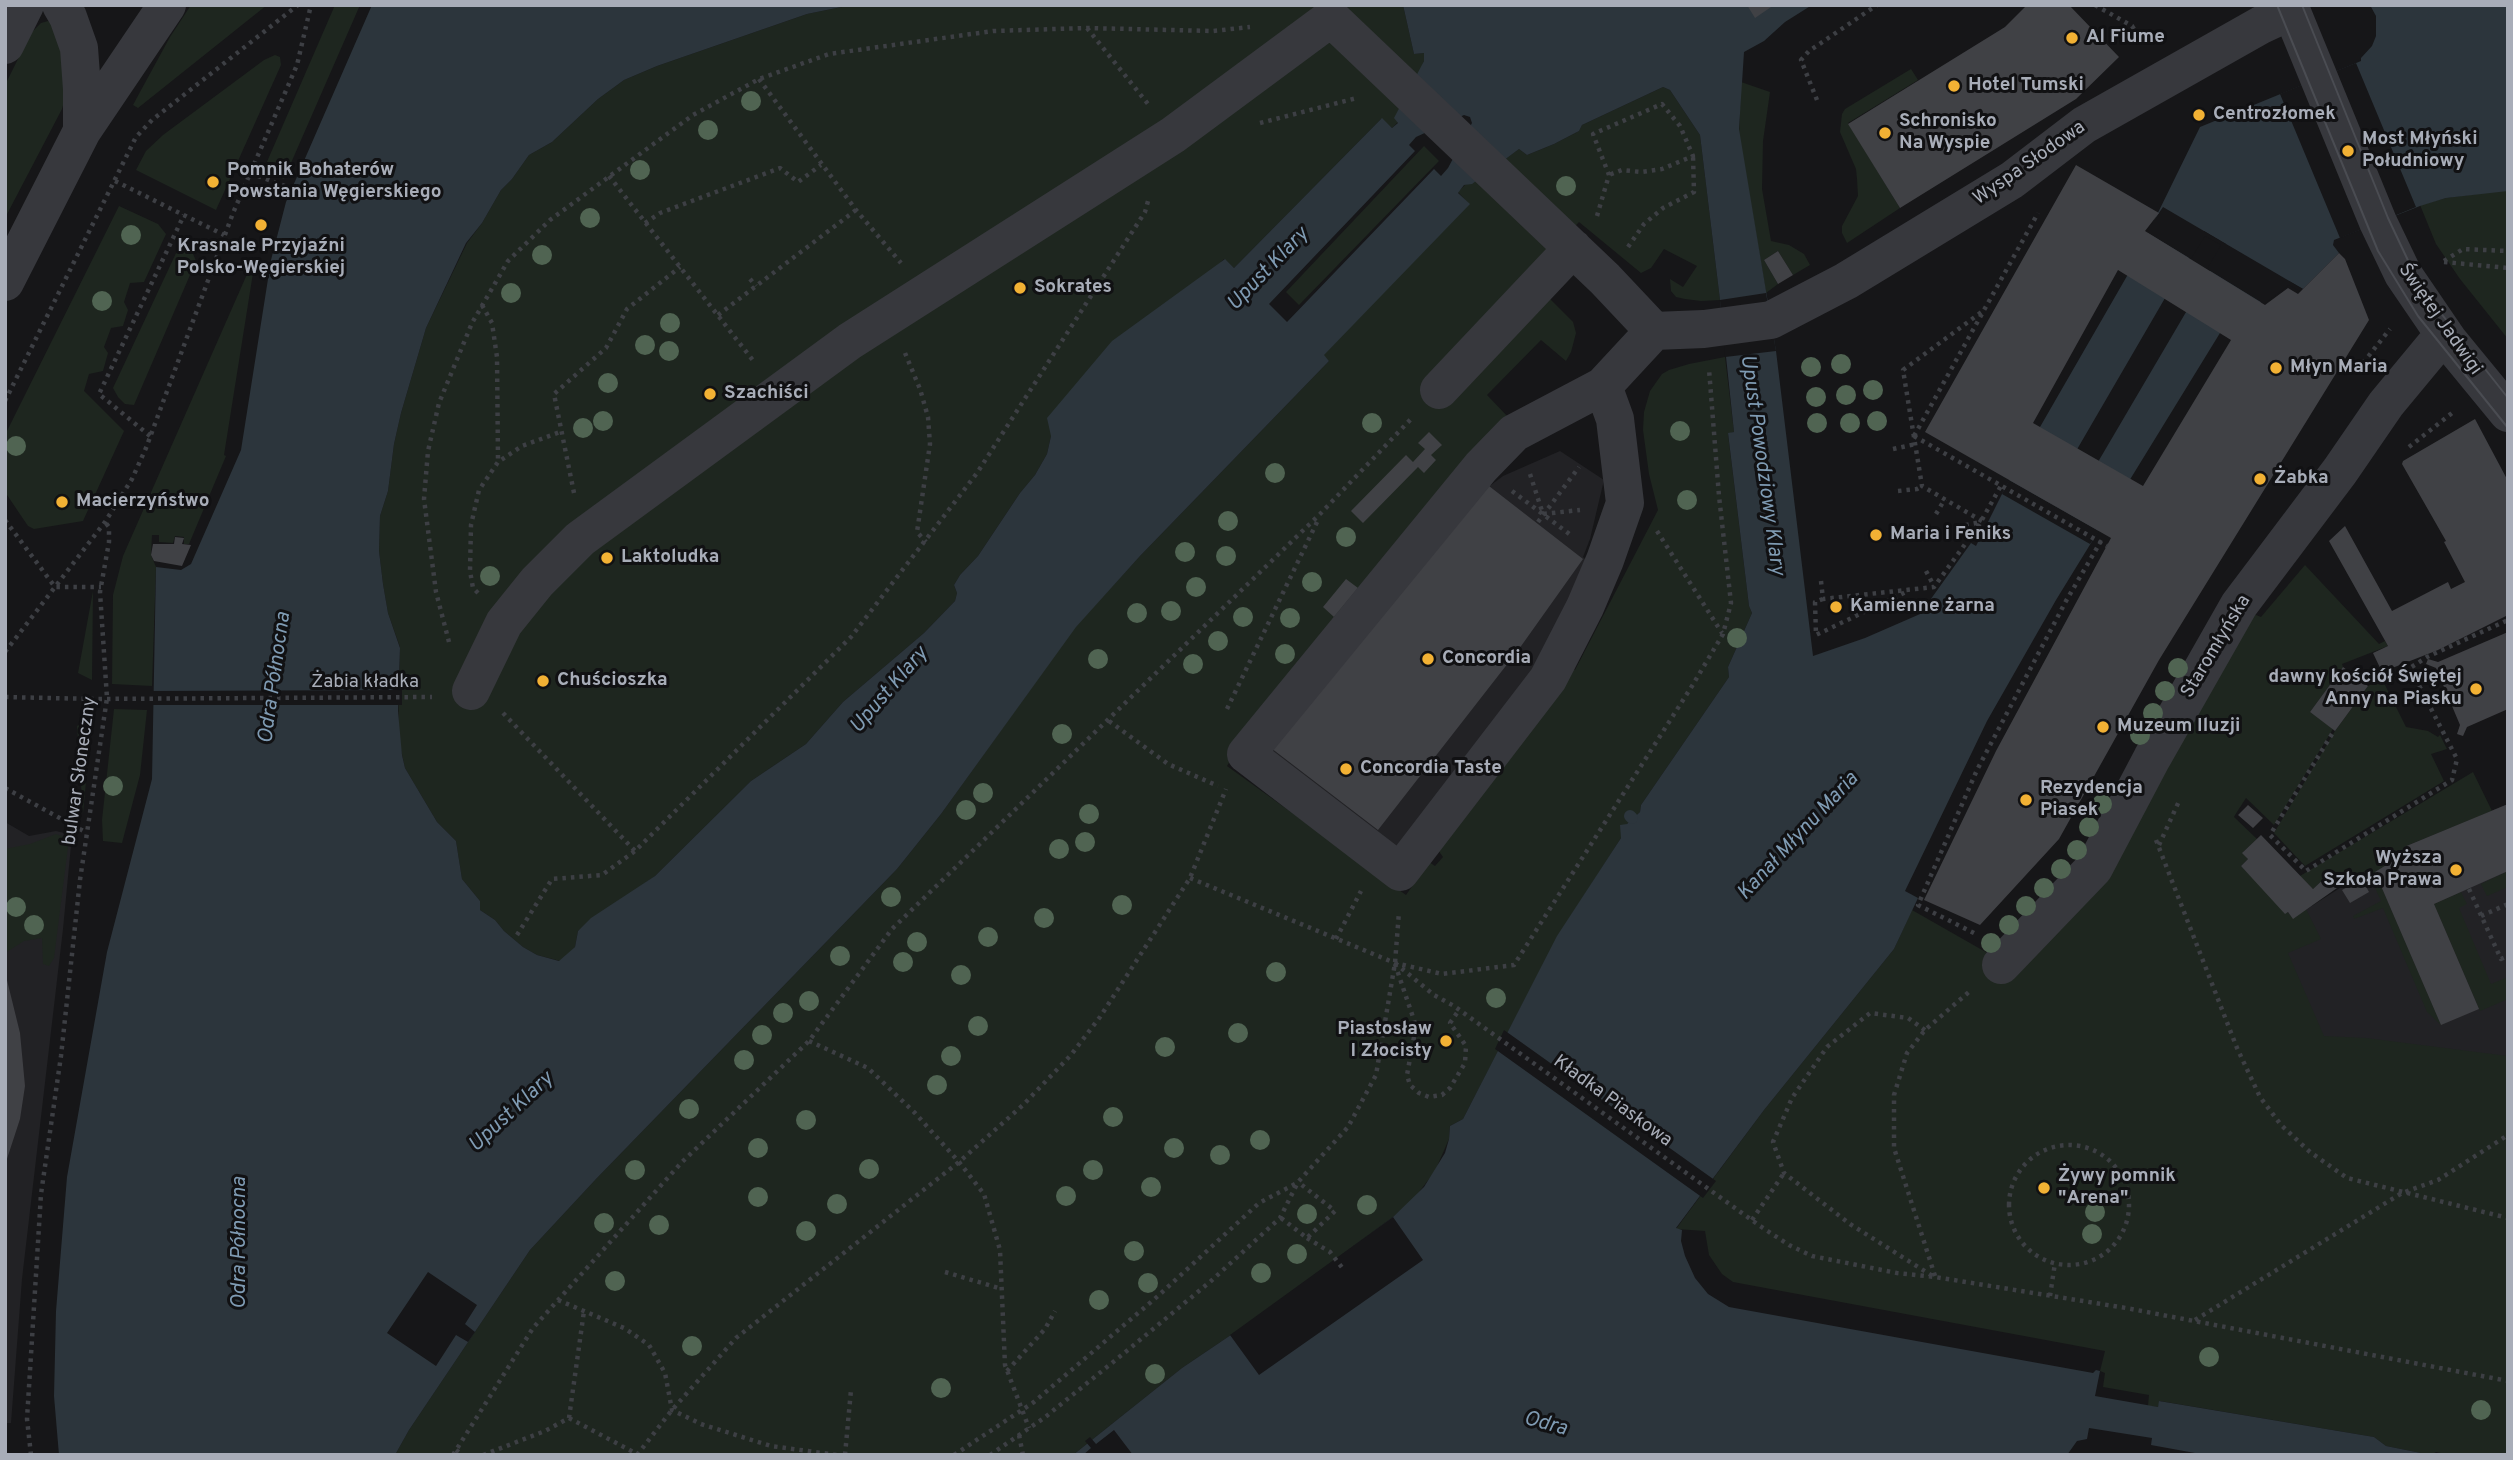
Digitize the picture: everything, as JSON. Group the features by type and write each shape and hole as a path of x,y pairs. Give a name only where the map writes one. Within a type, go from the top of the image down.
{"street":[{"path":"5,45 25,5"},
{"path":"61,5 79,48 82,131"},
{"path":"5,282 82,131 167,5"},
{"name":"Świętej Jadwigi","path":"2290,8 2378,222 2403,274 2444,334 2508,413"},
{"name":"Wyspa Słodowa","path":"1654,331 1713,328 1771,320 1846,281 2012,180 2084,125 2290,8"},
{"path":"453,694 537,582 580,539 884,319 1173,135 1331,18 1605,279 1654,331 1603,386 1514,433 1481,467 1246,754 1400,872 1548,679 1585,607 1605,560 1625,503 1615,419 1603,386"},
{"path":"1438,390 1573,248"},
{"name":"Staromłyńska","path":"1991,950 2094,868 2124,809 2239,605 2340,471 2386,404 2444,334"}],"path":[{"path":"5,401 136,137 152,120 298,5"},
{"path":"5,652 105,522 132,479 225,235 297,65 311,5"},
{"path":"1817,100 1801,60 1809,51 1877,5"},
{"path":"2095,5 2132,26 2146,47"},
{"path":"635,851 499,708 453,694 448,639 436,592 424,499 428,450 439,403 472,323 508,261 550,220 693,115 759,79 829,54 993,32 1087,28 1213,31 1252,26"},
{"path":"1087,28 1173,135"},
{"path":"759,79 856,210 926,293"},
{"path":"1252,126 1403,86"},
{"path":"1573,248 1595,223 1609,175 1593,134 1662,104 1680,126 1693,156 1694,192 1663,208 1644,224 1605,279"},
{"path":"1609,175 1622,170 1641,172 1662,169 1693,156"},
{"path":"645,223 660,213 780,168 798,182 821,165"},
{"path":"250,173 285,186"},
{"path":"609,176 779,394"},
{"path":"114,181 225,235"},
{"path":"517,935 552,879 602,875 635,851 851,637 977,473 1145,212 1149,200"},
{"path":"1914,436 2041,209"},
{"path":"718,316 856,210"},
{"path":"150,436 99,394 184,215"},
{"path":"2508,251 2463,249 2443,262 2508,268"},
{"path":"580,539 575,497 554,394 606,348 627,309 680,267"},
{"path":"750,279 756,286"},
{"path":"482,305 492,323 498,357 498,462"},
{"path":"1922,486 1903,370 1984,310"},
{"path":"884,319 904,351 928,417 930,444 917,532 926,542"},
{"path":"1190,878 1395,963 1442,974 1514,965 1723,634 1731,603 1719,496 1709,363 1713,328"},
{"path":"463,1455 455,1452 533,1328 682,1162 808,1041 892,929 1320,514 1438,390"},
{"path":"473,588 470,571 471,525 479,490 498,462 522,446 560,432"},
{"path":"1914,436 2107,546"},
{"path":"1893,449 1916,444"},
{"path":"1538,522 1580,465"},
{"path":"1481,467 1605,560"},
{"path":"1530,473 1544,514"},
{"path":"1912,589 1816,635 1815,602 1823,599 1912,589 1934,587 1982,522 2004,485"},
{"path":"1898,491 1922,486"},
{"path":"1922,486 1982,522"},
{"path":"1936,514 1945,499"},
{"path":"1625,503 1651,522 1723,634"},
{"path":"1544,514 1585,509"},
{"path":"1226,712 1320,514"},
{"path":"5,520 55,586"},
{"name":"bulwar Słoneczny","path":"31,1455 27,1419 41,1194 61,1056 87,833 109,698 101,587 109,542 109,527 105,522"},
{"path":"1957,527 1982,522"},
{"path":"1935,1277 1894,1148 1894,1095 1907,1053 1991,950 1918,905 1977,770 2066,601 2101,541"},
{"path":"1926,571 1934,587"},
{"path":"1821,581 1823,599"},
{"path":"55,586 101,587"},
{"path":"2332,734 2270,835 2305,871 2452,780 2457,759 2410,668 2427,657 2508,620"},
{"name":"Żabia kładka","path":"5,698 453,694"},
{"path":"1109,721 1168,764 1225,789"},
{"path":"569,1418 637,1454 736,1338 959,1162 1023,1105 1071,1055 1100,1017 1190,878 1225,789 1222,777"},
{"path":"5,788 87,833"},
{"path":"2124,809 2148,825 2237,1048 2260,1097 2281,1125 2310,1152 2347,1178 2508,1218"},
{"path":"1336,939 1379,856"},
{"path":"2469,889 2501,959 2508,956"},
{"path":"2481,916 2508,904"},
{"path":"990,1455 1019,1436 1212,1281 1280,1218 1298,1182 1348,1127 1376,1074 1395,963 1399,918"},
{"path":"1395,963 1416,1026 1407,1070 1408,1081 1414,1089 1423,1094 1433,1097 1443,1095 1450,1088 1467,1057 1466,1046 1450,1023 1461,1012"},
{"name":"Kładka Piaskowa","path":"1395,963 1434,995 1752,1220 1789,1245 1812,1256 1897,1273 2194,1320 2508,1381"},
{"path":"1925,1030 1908,1017 1870,1013 1827,1047 1792,1098 1773,1142 1784,1173 1850,1224 1935,1277"},
{"path":"808,1041 868,1068 915,1113 984,1194 1000,1250 1005,1365 1029,1428"},
{"path":"2194,1320 2403,1193 2438,1180 2508,1135"},
{"path":"2060,1146 2077,1146 2095,1152 2116,1168 2127,1192 2127,1218 2116,1242 2095,1259 2078,1264 2055,1263 2035,1255 2018,1235 2011,1219 2011,1192 2022,1168 2035,1156 2060,1146"},
{"path":"1752,1220 1784,1173"},
{"path":"1298,1182 1335,1211 1307,1238"},
{"path":"954,1455 1022,1410 1149,1304 1259,1203 1298,1182"},
{"path":"1280,1218 1330,1252 1344,1270"},
{"path":"2050,1296 2055,1263"},
{"path":"945,1272 1002,1289"},
{"path":"558,1300 624,1328 649,1345 665,1373 672,1410"},
{"path":"569,1418 584,1311"},
{"path":"1007,1371 1045,1329 1055,1311"},
{"path":"845,1455 851,1390"},
{"path":"672,1410 701,1424 771,1446 837,1455"},
{"path":"483,1455 545,1431 569,1418"},
{"path":"1019,1436 1023,1455"}],"shaded area":[{"path":"191,5 267,5 138,108 133,105 170,37"},
{"path":"335,5 360,5 284,179 263,171"},
{"path":"851,5 1403,5 1414,54 1424,53 1424,61 1419,75 1421,77 1395,118 1398,122 1392,128 1381,119 1234,268 1224,259 1051,436 1047,454 1035,475 978,556 954,585 957,593 955,601 924,633 843,702 806,744 751,781 655,876 578,931 575,947 567,956 560,961 537,955 523,947 495,920 480,910 480,901 462,879 456,841 437,822 405,768 398,736 400,647 388,613 383,584 379,551 380,516 388,491 401,413 426,328 467,243 501,190 529,155 552,142 598,99 624,80 657,66 807,14"},
{"path":"48,21 62,37 65,98 62,109 5,218 5,85 31,33 41,23"},
{"path":"275,55 280,57 281,65 216,210 136,170 146,151 163,135 264,60"},
{"path":"1911,69 1918,80 1848,123 1900,208 1847,243 1842,226 1858,196 1856,169 1840,132 1842,114 1845,109"},
{"path":"1741,82 1770,92 1763,141 1762,189 1771,241 1789,245 1804,254 1810,265 1793,275 1778,251 1764,260 1778,284 1766,293 1739,135"},
{"path":"1663,87 1670,90 1700,135 1720,300 1701,301 1676,297 1671,291 1670,279 1683,287 1697,266 1664,249 1651,268 1641,273 1579,222 1528,277 1573,322 1576,333 1566,361 1541,340 1487,395 1509,418 1269,697 1227,766 1406,895 1429,862 1435,866 1443,857 1438,850 1566,665 1575,670 1658,510 1649,474 1643,430 1644,412 1650,391 1662,374 1669,370 1725,357 1734,432 1728,434 1752,613 1728,667 1729,677 1641,805 1640,812 1627,824 1621,838 1558,936 1463,1119 1450,1126 1449,1139 1435,1171 1413,1200 1256,1318 1182,1368 1073,1455 395,1455 530,1250 897,869 941,814 1075,627 1329,361 1323,355 1469,204 1458,192 1519,149 1527,155 1554,144 1579,131 1582,125"},
{"path":"1424,146 1439,161 1299,305 1286,292"},
{"path":"2508,191 2508,339 2436,244 2420,205 2446,198"},
{"path":"119,206 158,224 166,234 144,282 130,283 124,302 128,310 123,326 111,328 104,347 108,353 103,371 89,374 84,391 124,431 83,521 34,529 28,526 5,492 5,435"},
{"path":"184,245 191,249 196,261 134,405 125,404 113,388 177,251"},
{"path":"248,272 253,273 224,455 226,456 189,544 184,544 184,537 175,536 173,543 159,542 159,535 152,535 151,555 156,567 152,686 112,684 113,595 123,556"},
{"name":"Concordia","path":"1560,451 1604,480 1583,557 1591,565 1529,689 1398,857 1265,752 1486,481 1491,485 1503,476"},
{"path":"2305,565 2379,644 2385,641 2388,646 2342,664 2343,667 2310,712 2333,729 2274,825 2246,798 2234,817 2257,839 2243,852 2248,859 2241,866 2293,918 2306,909 2321,939 2288,953 2324,1036 2366,1038 2508,1056 2508,1455 2451,1455 2436,1452 2431,1455 2386,1446 2374,1437 2160,1401 2158,1407 2148,1406 2149,1395 2103,1387 2105,1373 2100,1371 2105,1351 1733,1282 1722,1274 1709,1255 1705,1231 1676,1229 1764,1110 1894,949 1912,910 1991,955 2010,972 2251,613 2261,617"},
{"path":"93,591 92,680 78,673"},
{"path":"2382,679 2406,727 2428,731 2438,737 2440,735 2447,749 2431,754 2444,781 2305,866 2274,833 2335,731 2368,686"},
{"path":"114,709 147,710 140,775 122,843 103,841 102,820"},
{"path":"92,716 83,814 77,726"},
{"path":"2473,772 2492,811 2404,847 2406,853 2375,872 2441,1025 2427,1012 2383,908 2354,919 2353,916 2381,901 2367,870 2337,888 2328,875 2313,889 2300,876"},
{"path":"2508,804 2508,1068 2309,1041 2264,938 2288,912 2293,918 2404,847"},
{"path":"5,822 29,836 56,831 72,835 22,1279 11,1423 5,1423"},
{"path":"56,834 69,839 54,958 49,966 43,964 42,938 24,941 5,953 5,849 30,844"},
{"path":"2508,871 2508,887 2487,896 2481,884"},
{"path":"2461,892 2467,904 2459,908 2491,984 2508,977 2508,999 2480,1011 2434,904"}],"water":[{"path":"372,5 851,5 807,14 657,66 624,80 598,99 552,142 529,155 501,190 482,223 466,243 426,328 401,413 388,491 380,516 379,551 383,584 388,613 400,648 398,711 402,755 405,768 437,822 456,841 462,879 480,901 480,910 495,920 523,947 537,955 559,961 575,947 578,931 591,918 655,876 751,781 806,744 843,702 924,633 955,601 957,593 954,585 960,575 978,556 1047,454 1051,436 1047,418 1112,341 1225,259 1234,268 1382,118 1392,128 1398,123 1394,118 1424,61 1424,53 1414,54 1403,5 1812,5 1785,22 1764,41 1744,52 1739,129 1776,351 1813,656 1865,638 1927,611 1928,603 1971,543 1976,546 2006,486 2127,276 2200,127 2361,61 2376,36 2376,16 2370,5 2508,5 2508,191 2446,198 2334,240 2333,245 2339,253 2303,289 2289,281 2220,333 2056,600 1987,721 1905,891 1918,898 1894,949 1764,1110 1676,1228 1682,1230 1681,1241 1685,1256 1695,1278 1708,1294 1729,1307 2093,1373 2096,1370 2100,1371 2095,1396 2158,1407 2159,1401 2374,1437 2386,1446 2431,1455 2206,1455 2151,1445 2152,1438 2089,1428 2087,1439 2077,1441 2067,1455 1073,1455 1182,1368 1256,1318 1393,1217 1424,1187 1445,1153 1450,1126 1463,1119 1557,936 1621,838 1620,825 1627,824 1640,812 1641,805 1729,677 1728,667 1752,613 1728,433 1734,432 1720,300 1700,135 1670,90 1663,87 1582,125 1579,131 1554,144 1527,155 1519,149 1472,184 1464,185 1458,193 1470,204 1324,355 1329,361 1140,556 1076,627 941,814 897,869 530,1250 395,1455 59,1455 54,1396 56,1311 67,1177 107,952 152,779 156,567 181,570 191,564 241,450 271,260 286,202","holes":["1464,115 1470,117 1472,123 1448,168 1441,176 1434,169 1287,322 1269,304 1415,151 1409,145 1416,137","2204,231 2226,244 2068,513 2047,501"]}],"pier":[{"name":"Most Młyński Południowy","path":"2356,63 2416,207 2340,238 2280,94"},
{"path":"2163,207 2303,289 2301,292 2289,285 2264,304 2207,269 2221,245 2205,236 2191,259 2146,232"},
{"path":"1766,293 1776,351 1725,357 1720,300"},
{"path":"2009,480 2099,531 2090,544 2002,494"},
{"path":"402,690 402,705 149,705 149,691"},
{"path":"1504,1030 1716,1181 1703,1198 1495,1049"},
{"path":"1393,1217 1423,1260 1259,1375 1230,1335"},
{"path":"428,1272 477,1305 465,1324 475,1332 468,1342 456,1335 436,1366 387,1333"},
{"path":"1114,1430 1133,1455 1083,1455 1091,1448 1085,1441 1090,1437 1096,1444"}],"building":[{"path":"1747,5 1774,5 1755,18"},
{"path":"2027,5 2069,5 2119,57 2076,99 1900,208 1848,124 2005,27"},
{"path":"2076,165 2159,213 2145,231 2265,305 2288,288 2298,294 2339,253 2345,259 2369,320 2159,660 2059,839 1980,925 1924,900 1996,751 2111,538 1925,432","holes":["2118,270 2231,340 2143,486 2033,423"]},
{"path":"1778,251 1793,275 1778,284 1764,260"},
{"path":"2475,419 2508,481 2508,615 2438,650 2382,672 2373,653 2388,646 2329,541 2345,526 2392,611 2448,582 2451,589 2465,582 2444,542 2446,541 2402,464"},
{"path":"1429,432 1442,445 1431,455 1436,460 1424,473 1418,467 1363,523 1351,511 1406,455 1413,462 1425,449 1418,443"},
{"name":"Concordia","path":"1489,486 1583,559 1519,649 1378,830 1271,748"},
{"path":"175,537 184,538 182,544 191,545 182,566 154,561 151,555 153,544 174,544"},
{"path":"1346,579 1358,588 1334,617 1323,607"},
{"name":"dawny kościół Świętej Anny na Piasku","path":"2508,632 2508,709 2467,727 2463,736 2457,734 2460,725 2436,668 2426,664 2428,659 2438,662"},
{"path":"2343,667 2368,686 2335,731 2310,712"},
{"path":"2508,804 2508,871 2434,904 2479,1009 2441,1025 2375,872 2406,853 2404,847"},
{"path":"2248,805 2263,818 2253,828 2238,815"},
{"path":"2261,835 2313,889 2328,875 2337,888 2293,919 2288,912 2285,914 2241,866 2248,859 2242,853"},
{"path":"2362,879 2369,892 2350,903 2342,890"},
{"path":"6,976 20,1033 25,1086 20,1119 5,1165"}],"tram line":[{"path":"2277,5 2378,251 2418,316 2508,428"},
{"path":"2302,5 2388,218 2413,271 2436,307 2508,398"}],"place":[{"name":"Al Fiume","path":"2072,38"},
{"name":"Hotel Tumski","path":"1954,86"},
{"name":"Centrozłomek","path":"2199,115"},
{"name":"Schronisko Na Wyspie","path":"1885,133"},
{"name":"Most Młyński Południowy","path":"2348,151"},
{"name":"Pomnik Bohaterów Powstania Węgierskiego","path":"213,182"},
{"name":"Krasnale Przyjaźni Polsko-Węgierskiej","path":"261,225"},
{"name":"Sokrates","path":"1020,288"},
{"name":"Młyn Maria","path":"2276,368"},
{"name":"Szachiści","path":"710,394"},
{"name":"Żabka","path":"2260,479"},
{"name":"Macierzyństwo","path":"62,502"},
{"name":"Maria i Feniks","path":"1876,535"},
{"name":"Laktoludka","path":"607,558"},
{"name":"Kamienne żarna","path":"1836,607"},
{"name":"Concordia","path":"1428,659"},
{"name":"Chuścioszka","path":"543,681"},
{"name":"dawny kościół Świętej Anny na Piasku","path":"2476,689"},
{"name":"Muzeum Iluzji","path":"2103,727"},
{"name":"Concordia Taste","path":"1346,769"},
{"name":"Rezydencja Piasek","path":"2026,800"},
{"name":"Wyższa Szkoła Prawa","path":"2456,870"},
{"name":"Piastosław I Złocisty","path":"1446,1041"},
{"name":"Żywy pomnik \"Arena\"","path":"2044,1188"}],"water label":[{"name":"Upust Klary","path":"1269,270"},
{"name":"Upust Powodziowy Klary","path":"1761,465"},
{"name":"Odra Północna","path":"276,678"},
{"name":"Upust Klary","path":"890,691"},
{"name":"Kanał Młynu Maria","path":"1799,837"},
{"name":"Upust Klary","path":"512,1113"},
{"name":"Odra Północna","path":"241,1243"},
{"name":"Odra","path":"1545,1425"}]}
